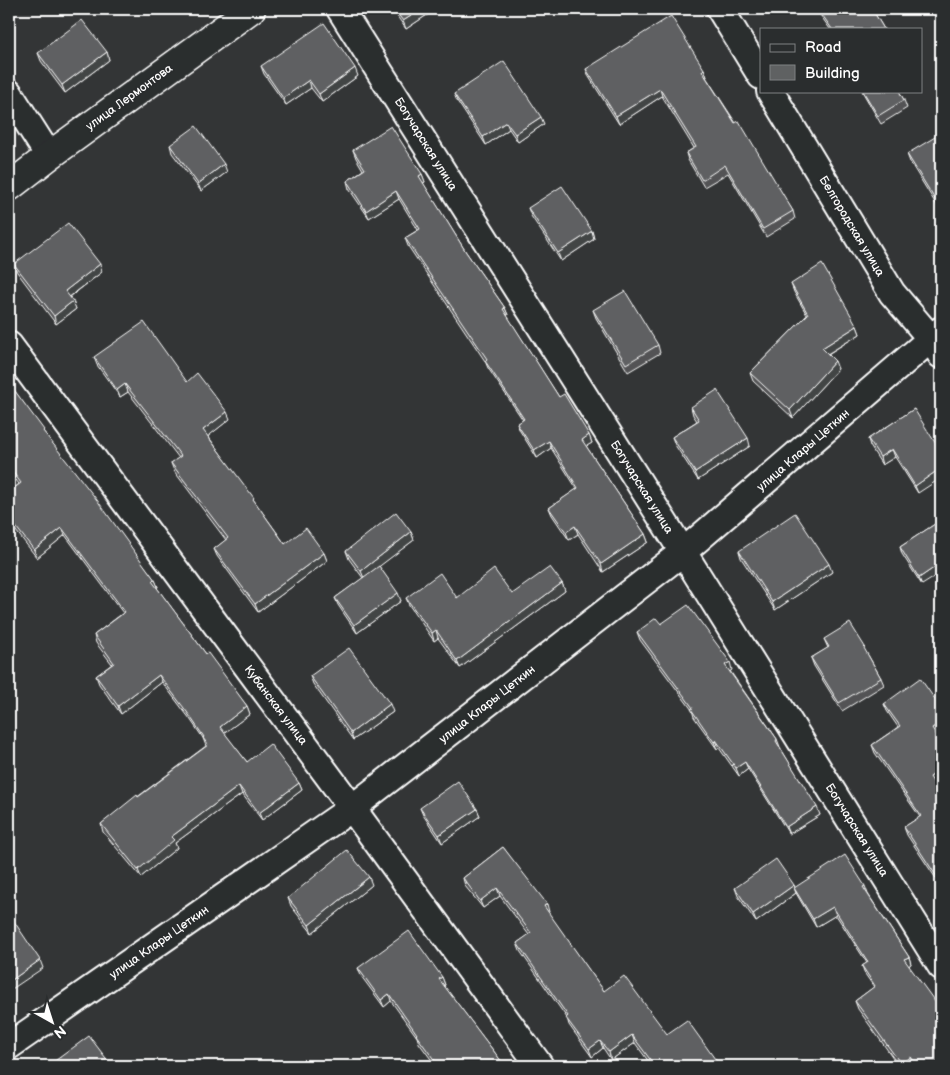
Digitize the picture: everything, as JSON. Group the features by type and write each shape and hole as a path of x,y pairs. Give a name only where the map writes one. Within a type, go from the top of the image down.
{"street":[{"name":"улица Лермонтова","path":"9,187 251,9"},
{"name":"Богучарская улица","path":"340,9 683,552 941,966"},
{"path":"720,9 760,74"},
{"name":"Белгородская улица","path":"771,92 892,293 938,342"},
{"path":"9,93 49,156"},
{"name":"улица Клары Цеткин","path":"9,1046 352,808 683,552 938,342"},
{"name":"Кубанская улица","path":"9,345 352,808 540,1066"}],"building":[{"path":"394,9 422,9 403,21"},
{"path":"818,9 872,9 883,28 831,28"},
{"path":"671,16 704,69 702,71 735,123 739,121 793,211 763,229 725,165 702,180 686,153 696,147 660,89 616,116 586,69"},
{"path":"82,20 107,52 62,85 38,53"},
{"path":"324,23 355,68 319,94 309,80 283,98 261,66"},
{"path":"504,61 541,117 515,134 506,122 483,137 454,94"},
{"path":"864,92 900,92 904,100 878,116"},
{"path":"196,126 224,164 198,184 170,145"},
{"path":"391,126 422,174 419,176 466,252 505,308 503,309 559,397 564,394 589,435 582,440 645,534 601,564 575,526 566,532 549,508 578,488 549,441 534,450 517,424 524,419 485,361 487,359 405,238 420,229 396,191 366,211 347,181 365,169 353,150"},
{"path":"940,134 941,198 936,201 907,154"},
{"path":"562,186 592,231 558,253 528,208"},
{"path":"68,223 100,264 65,291 73,301 54,316 14,264"},
{"path":"822,264 857,326 822,348 835,361 790,410 750,373 808,314 791,284"},
{"path":"625,291 658,345 626,364 593,310"},
{"path":"144,322 187,382 197,373 227,412 203,430 254,498 285,544 306,528 324,553 255,604 214,549 228,538 171,463 181,456 125,384 117,390 94,357"},
{"path":"9,383 155,580 152,581 247,706 220,727 247,762 270,744 299,783 259,813 239,786 171,837 174,840 138,870 101,824 137,795 138,797 208,745 187,712 159,675 118,706 96,676 114,663 94,635 125,612 62,528 34,550 9,518 9,492 21,483 9,467"},
{"path":"717,390 748,438 695,472 672,437 699,420 691,407"},
{"path":"914,409 941,452 941,468 915,486 892,449 880,457 868,439"},
{"path":"396,512 411,532 361,571 346,551"},
{"path":"795,513 829,564 772,602 739,551"},
{"path":"941,520 941,563 919,578 900,547"},
{"path":"379,566 398,593 354,625 335,598"},
{"path":"550,567 562,583 457,661 436,630 432,633 406,598 440,573 457,598 494,569 512,594"},
{"path":"688,605 730,662 725,665 777,739 776,741 817,807 786,827 745,762 736,768 716,740 714,742 691,709 693,708 637,632 656,618 661,624"},
{"path":"850,623 881,678 839,703 811,658 829,647 824,639"},
{"path":"349,648 390,704 351,733 310,676"},
{"path":"920,678 941,708 941,722 932,728 941,742 941,769 930,777 941,794 941,883 904,827 921,816 872,745 900,726 884,704"},
{"path":"458,781 477,809 439,835 420,808"},
{"path":"503,847 547,904 544,906 604,991 624,976 667,1034 687,1020 720,1066 655,1066 632,1035 609,1052 600,1041 589,1049 566,1018 568,1016 517,943 531,933 497,888 480,901 463,878"},
{"path":"347,850 369,877 309,925 288,898"},
{"path":"845,855 865,886 863,887 909,957 904,959 941,1010 941,1066 918,1066 911,1057 901,1064 855,1001 875,986 862,966 868,962 833,907 813,919 794,888"},
{"path":"776,859 794,885 753,914 735,888"},
{"path":"9,914 40,960 9,982"},
{"path":"409,931 442,977 439,979 505,1066 437,1066 389,994 381,1000 358,968"},
{"path":"89,1036 112,1066 48,1066"}]}
